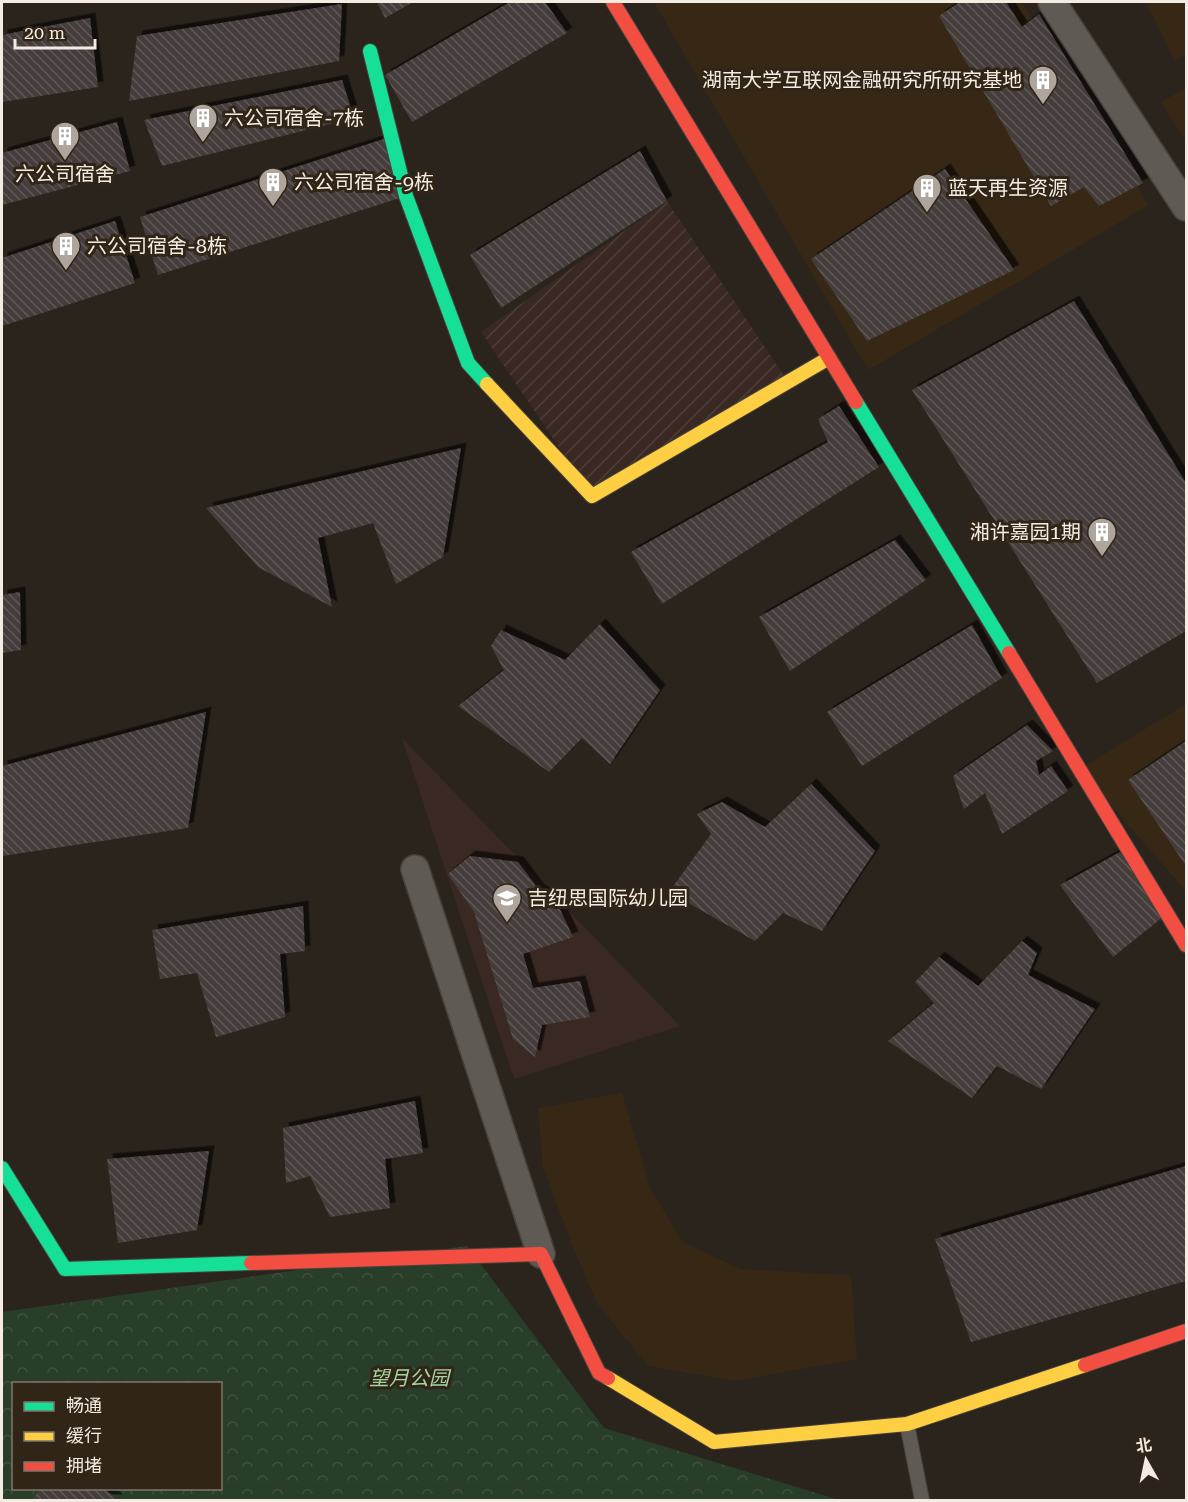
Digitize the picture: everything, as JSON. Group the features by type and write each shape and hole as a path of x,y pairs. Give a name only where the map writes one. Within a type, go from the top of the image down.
{"street":[{"path":"613,2 1186,945"},
{"path":"1053,2 1186,207"},
{"path":"370,51 406,196 468,363 592,496 830,358"},
{"path":"415,868 541,1254 599,1373 714,1442 907,1424 1186,1331"},
{"path":"2,1168 65,1269 541,1254"}],"lane":[{"path":"907,1424 922,1500"}],"shaded area":[{"path":"654,2 1021,2 1149,205 868,370"},
{"path":"1146,2 1186,2 1186,53 1175,61"},
{"path":"1186,88 1186,141 1161,102"},
{"path":"667,201 785,377 592,496 481,332"},
{"path":"1186,704 1186,891 1080,769"},
{"path":"402,738 680,1026 514,1079"},
{"path":"622,1093 651,1190 683,1242 740,1269 851,1275 857,1359 734,1381 648,1366 598,1305 572,1245 543,1167 538,1108"}],"green space":[{"name":"望月公园","path":"467,1246 604,1428 839,1500 2,1500 2,1312"}],"building":[{"path":"377,2 413,2 385,18"},
{"path":"510,2 545,2 567,33 412,122 385,75"},
{"name":"湖南大学互联网金融研究所研究基地","path":"960,2 1006,2 1022,27 1039,14 1143,183 1099,206 1084,187 1051,206 939,16"},
{"path":"342,4 339,61 129,101 137,36"},
{"path":"90,18 98,87 2,102 2,35"},
{"name":"六公司宿舍-7栋","path":"342,80 354,118 162,166 144,120"},
{"name":"六公司宿舍","path":"117,122 130,171 2,205 2,153"},
{"name":"六公司宿舍-9栋","path":"387,138 406,196 158,275 140,217"},
{"path":"640,151 667,201 501,308 470,255"},
{"name":"蓝天再生资源","path":"945,169 1014,270 867,341 811,259"},
{"name":"六公司宿舍-8栋","path":"115,221 135,283 2,326 2,258"},
{"name":"湘许嘉园1期","path":"1074,301 1186,483 1186,631 1097,683 912,390"},
{"path":"839,406 879,467 662,604 631,552 828,442 818,419"},
{"path":"461,448 443,557 396,584 373,523 318,538 332,607 258,567 206,508"},
{"path":"895,540 926,580 790,671 759,617"},
{"path":"20,592 21,650 2,653 2,595"},
{"path":"600,624 660,690 610,764 582,738 549,772 458,706 504,670 491,646 501,630 565,660"},
{"path":"972,625 1002,678 862,766 827,712"},
{"path":"206,712 188,828 2,856 2,766"},
{"path":"1027,725 1053,751 1036,761 1039,775 1051,766 1068,791 1002,834 985,793 964,809 953,776"},
{"path":"1186,741 1186,866 1128,780"},
{"path":"811,784 875,851 822,931 783,913 755,941 669,892 711,834 697,814 722,802 765,827"},
{"path":"1120,852 1163,917 1113,957 1060,885"},
{"path":"470,856 518,862 539,890 555,899 573,937 523,954 533,988 580,981 590,1017 542,1025 535,1057 513,1039 474,912 448,874"},
{"path":"303,906 305,951 280,954 285,1017 216,1037 197,973 160,979 152,930"},
{"path":"1022,941 1037,953 1028,975 1095,1009 1041,1089 997,1066 972,1098 888,1041 934,1003 915,982 939,957 978,986"},
{"path":"415,1101 423,1153 385,1159 390,1208 330,1217 310,1176 286,1183 283,1128"},
{"path":"209,1151 197,1230 118,1243 107,1159"},
{"path":"1186,1166 1186,1281 971,1342 935,1239"},
{"path":"40,1490 106,1490 118,1500 32,1500"}],"traffic: fast":[{"path":"370,51 406,196 468,363 487,384"},
{"path":"856,402 1009,653"},
{"path":"2,1168 65,1269 251,1263"}],"traffic: slow":[{"path":"487,384 592,496 829,358"},
{"path":"608,1378 714,1442 907,1424 1085,1365"}],"traffic: jam":[{"path":"613,2 856,402"},
{"path":"1009,653 1186,945"},
{"path":"251,1263 541,1254 599,1373 608,1378"},
{"path":"1085,1365 1186,1331"}],"place":[{"name":"湖南大学互联网金融研究所研究基地","path":"1043,106"},
{"name":"六公司宿舍-7栋","path":"203,144"},
{"name":"六公司宿舍","path":"65,162"},
{"name":"六公司宿舍-9栋","path":"273,208"},
{"name":"蓝天再生资源","path":"927,214"},
{"name":"六公司宿舍-8栋","path":"66,272"},
{"name":"湘许嘉园1期","path":"1102,558"},
{"name":"吉纽思国际幼儿园","path":"507,924"}]}
